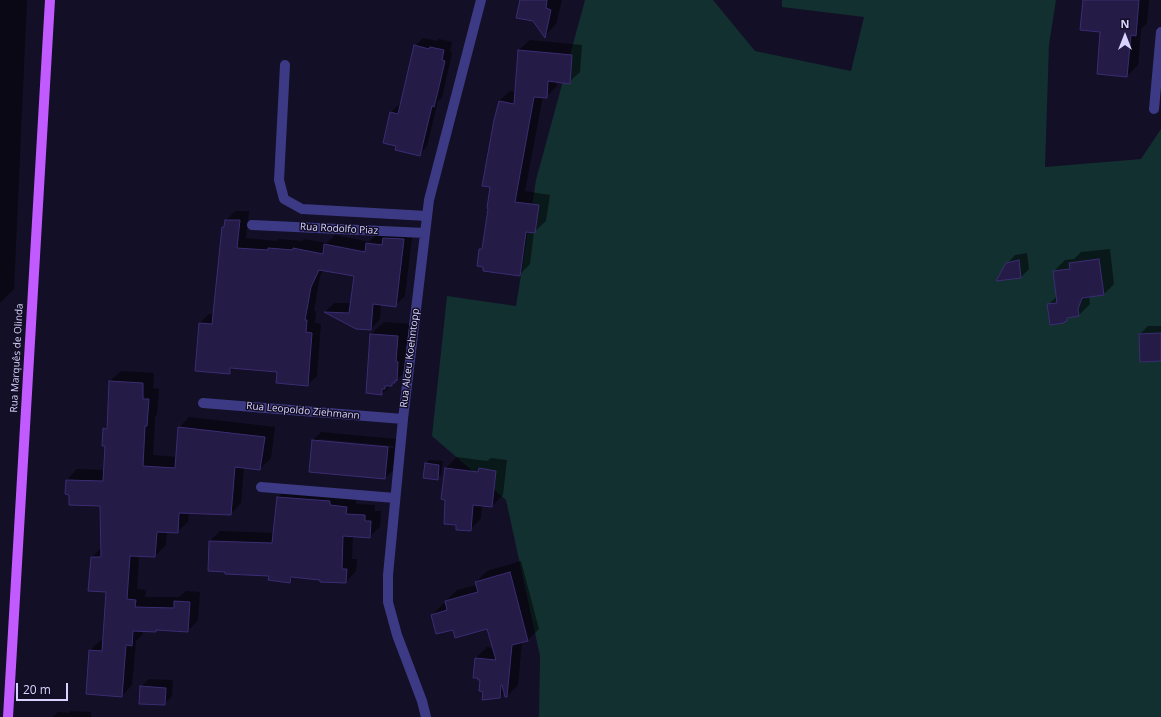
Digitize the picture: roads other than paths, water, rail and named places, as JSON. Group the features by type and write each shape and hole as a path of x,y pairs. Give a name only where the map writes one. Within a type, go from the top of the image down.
{"main road":[{"name":"Rua Marquês de Olinda","path":"8,717 50,0"}],"street":[{"name":"Rua Alceu Koehntopp","path":"426,717 422,701 397,635 388,602 388,575 403,419 429,200 481,0"},
{"path":"1154,108 1161,32"},
{"path":"286,65 279,180 284,199 302,209 427,216"},
{"name":"Rua Rodolfo Piaz","path":"252,225 425,233"},
{"name":"Rua Leopoldo Ziehmann","path":"203,403 403,419"},
{"path":"261,487 395,498"}]}
